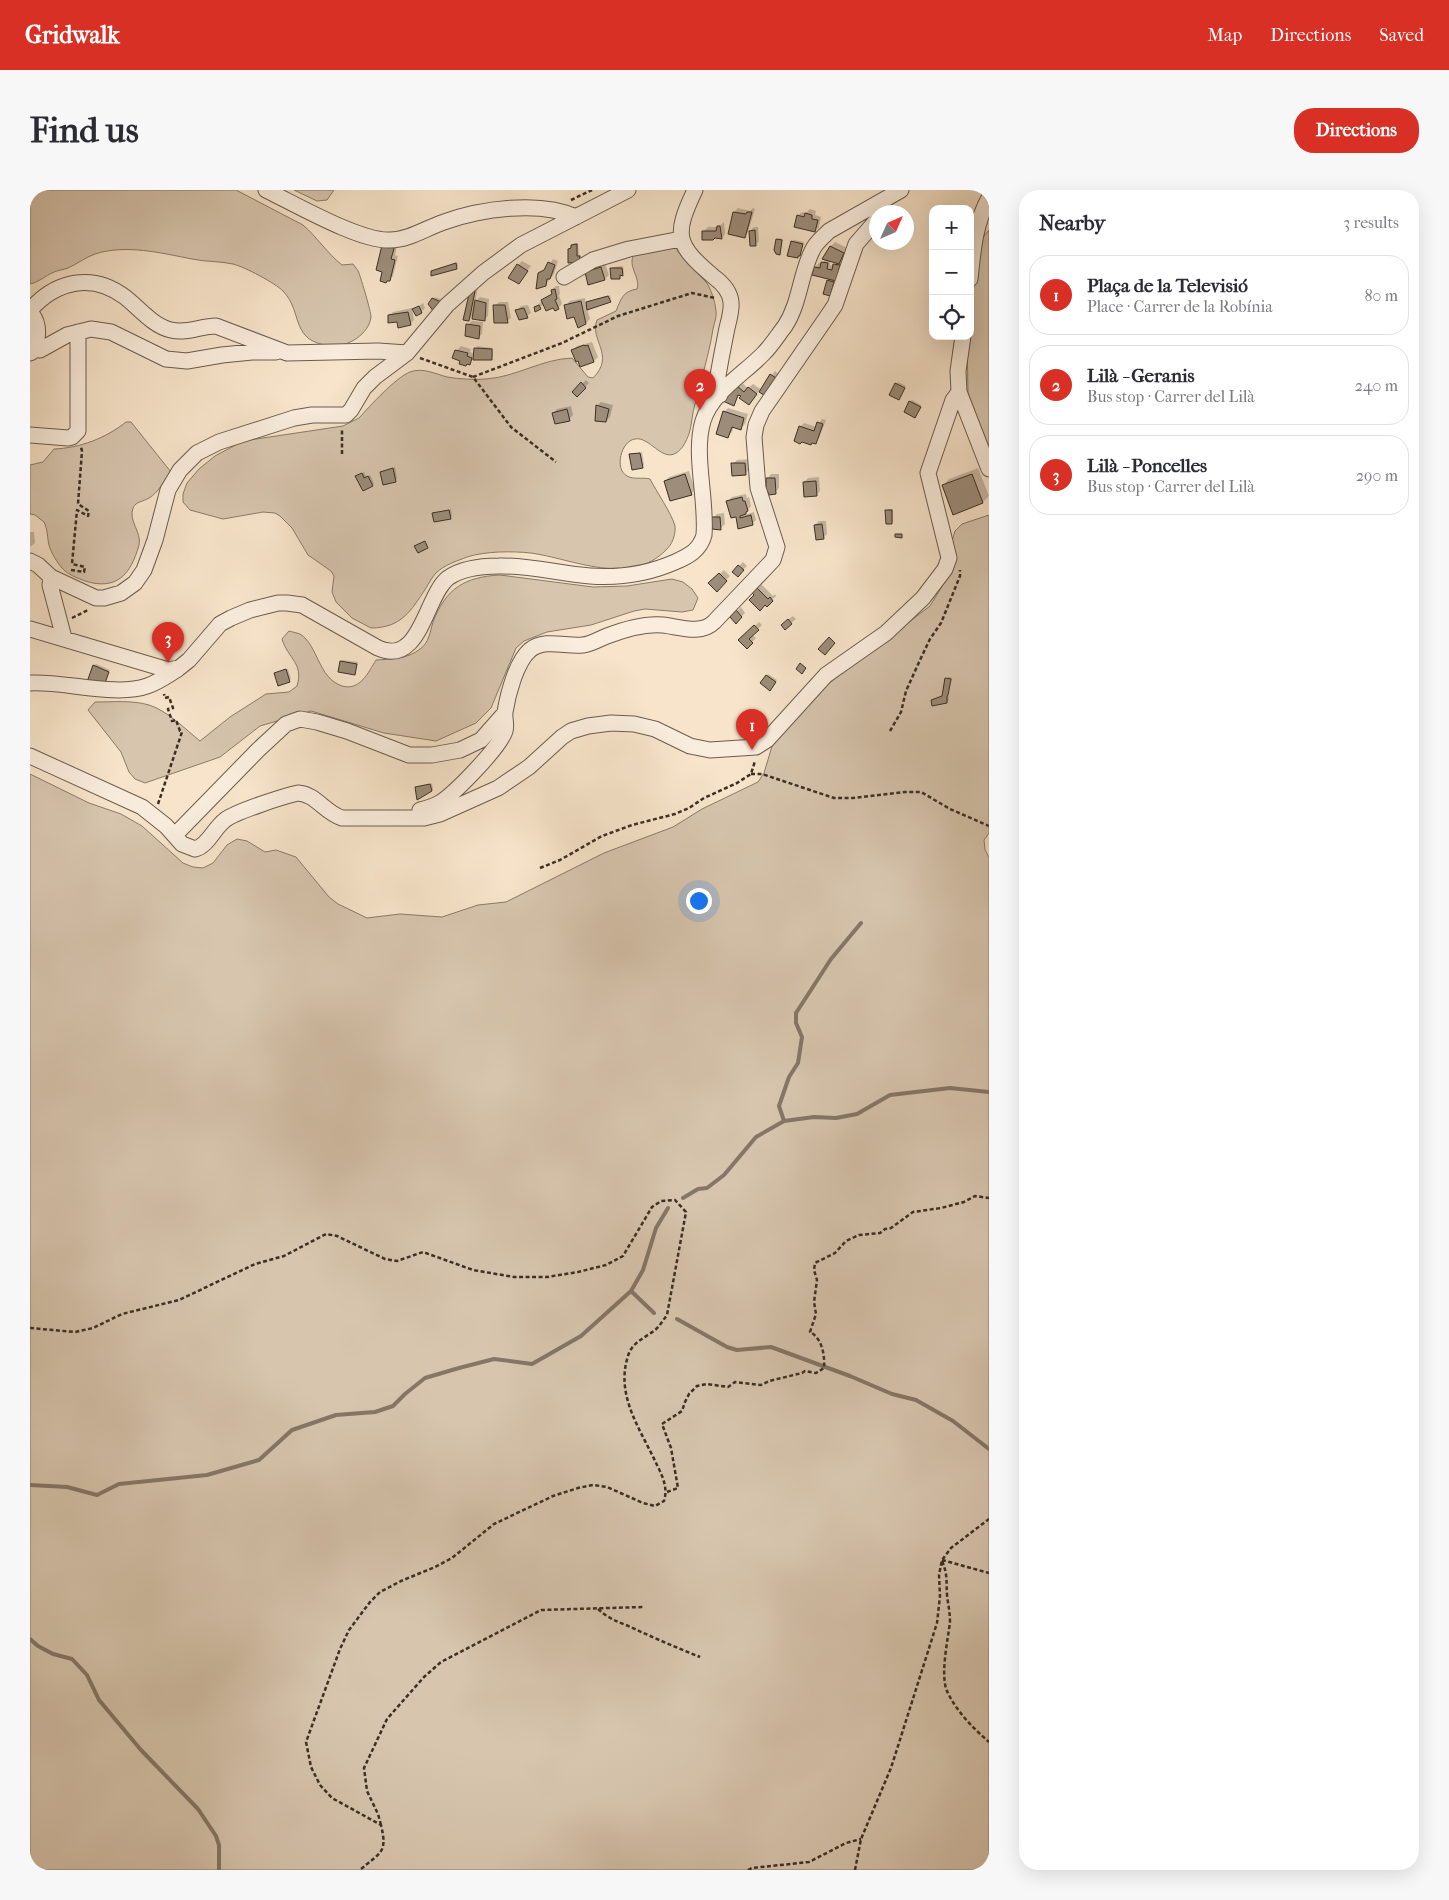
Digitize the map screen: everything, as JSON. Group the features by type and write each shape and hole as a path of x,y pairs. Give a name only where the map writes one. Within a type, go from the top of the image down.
{"street":[{"path":"266,190 365,236 382,240 400,239 444,222 485,211 510,208 553,210 576,217"},
{"path":"30,561 38,565 51,577 96,598 104,598 121,593 140,577 154,540 168,490 180,470 197,453 219,442 294,418 312,415 342,416 349,413 364,388 375,377 407,353 447,305 483,273 521,246 628,190"},
{"path":"695,190 682,221 681,239 686,250 695,261 723,285 731,302 716,388 720,394"},
{"path":"888,205 894,192"},
{"path":"30,682 125,690 138,689 153,684 179,668 189,660 220,624 240,613 287,603 302,606 378,648 391,651 404,647 414,639 436,592 448,579 464,570 500,566 532,568 589,576 615,576 642,573 664,567 690,555 700,545 704,531 700,446 702,429 709,407 720,394 765,352 788,320 796,306 811,252 820,240 836,227 894,192"},
{"path":"974,250 979,221 989,198"},
{"path":"176,835 258,750 286,724 300,719 317,722 347,731 409,755 432,755 460,750 481,740 504,714 518,666 525,655 533,648 544,644 582,645 644,625 705,628 714,622 773,560 777,552 776,542 758,488 754,437 756,425 762,411 829,314 856,244 869,228"},
{"path":"564,277 593,260 630,249 681,239"},
{"path":"30,310 48,293 58,288 85,283 99,285 123,296 148,317 170,330 191,331 207,326 216,326 287,353"},
{"path":"30,315 33,318 36,334 31,350 40,350 67,335 91,329 111,332 166,359 173,360 188,361 252,352 378,351 407,353"},
{"path":"30,435 68,438 78,431 78,332"},
{"path":"962,340 958,371 959,392 989,469"},
{"path":"30,756 142,807 153,814 186,846 194,849 199,848 217,827 228,818 298,793 308,796 339,818 432,817 490,792 529,767 562,737 571,731 588,726 611,723 634,724 655,729 700,749 756,747 767,740 826,675 900,621 935,584 945,569 950,558 928,473 953,400 959,392"},
{"path":"51,577 50,585 62,631"},
{"path":"30,629 62,631 157,668 168,670 179,668"},
{"path":"400,817 414,811 432,807 449,796 494,748 504,732 506,722 504,714"}],"path":[{"path":"473,377 562,343 618,316 692,293 731,302"},
{"path":"407,353 473,377 511,428 556,462"},
{"path":"342,416 342,454"},
{"path":"70,569 84,572 85,567 72,564 77,510 88,516 89,511 78,504 82,451"},
{"path":"890,732 901,712 906,691 930,638 941,623 960,576 960,568 950,558"},
{"path":"62,631 91,608 96,598"},
{"path":"153,814 182,732 176,720 172,721 168,710 173,708 169,697 165,698 162,688"},
{"path":"540,868 560,860 602,836 689,808 704,798 737,783 751,774 762,774 834,798 921,792 950,809 989,826"},
{"path":"667,1492 678,1488 671,1448 662,1424 682,1411 690,1394 698,1386 707,1384 728,1386 735,1382 761,1385 805,1371 816,1373 824,1368 822,1347 816,1335 810,1332 816,1314 814,1302 817,1280 814,1270 815,1263 835,1253 846,1241 859,1235 880,1234 913,1212 941,1208 964,1202 975,1196 989,1198"},
{"path":"30,1328 75,1332 93,1328 122,1314 179,1300 255,1264 284,1256 326,1234 337,1236 385,1259 397,1261 423,1252 474,1270 514,1277 546,1277 606,1265 623,1256 652,1207 661,1201 676,1200 686,1212 667,1315 657,1329 634,1344 628,1355 624,1385 634,1420 662,1474 667,1492 664,1501 655,1506 642,1504 607,1487 593,1485 553,1496 494,1524 452,1558 380,1592 349,1630 340,1649 306,1742 311,1767 320,1785 332,1798 381,1825"},
{"path":"855,1870 861,1839 891,1768 937,1623 940,1596 939,1575 942,1560 952,1548 989,1520"},
{"path":"942,1560 989,1573"},
{"path":"942,1560 946,1570 947,1596 950,1608 950,1623 946,1639 946,1690 971,1725 989,1742"},
{"path":"360,1870 383,1850 385,1841 378,1814 367,1791 364,1768 387,1718 440,1662 540,1610 598,1610 643,1607"},
{"path":"598,1610 611,1621 700,1656"},
{"path":"748,1870 809,1862 846,1843 861,1839"}],"shaded area":[{"path":"30,190 236,190 303,225 342,265 353,264 359,273 368,302 371,317 369,323 362,334 351,342 338,346 318,343 309,339 303,333 293,308 283,291 260,276 233,264 197,260 144,250 119,250 95,254 30,284"},
{"path":"294,190 334,190 327,200 317,201"},
{"path":"989,230 989,449 968,393 967,340 974,340 974,274 979,242"},
{"path":"676,247 678,252 708,285 714,299 716,315 690,430 682,447 671,455 661,452 645,441 635,439 626,445 621,456 621,468 627,476 650,479 675,526 674,536 670,545 652,561 636,567 619,569 601,568 531,553 499,552 474,555 439,570 404,617 390,625 371,628 352,618 336,602 332,592 334,576 331,571 308,555 292,528 280,516 275,513 263,512 223,519 190,510 183,502 183,494 187,483 199,469 215,456 243,441 343,426 359,418 390,386 410,372 419,370 452,378 486,379 508,375 550,361 572,358 588,377 593,378 602,362 601,348 595,327 597,320 616,311 621,299 632,290 637,289 638,285 632,263 634,254"},
{"path":"126,422 131,422 171,472 155,493 136,504 133,508 132,517 139,536 139,545 127,572 114,582 96,584 76,577 62,568 50,548 44,522 35,515 30,514 30,465 43,462 54,449 73,447 92,441 110,433"},
{"path":"989,515 989,833 984,840 985,850 989,857 989,1870 30,1870 30,774 89,803 121,814 142,826 183,863 193,867 203,868 213,863 227,845 237,839 247,841 265,852 276,850 296,857 329,897 338,904 367,918 400,914 442,917 478,905 506,902 604,853 673,827 702,809 758,782 764,773 773,743 823,688 930,606 952,570 952,541 955,531 962,524"},
{"path":"500,575 593,587 627,586 672,579 683,582 692,589 698,598 693,610 682,612 645,609 634,611 591,625 547,632 524,641 516,648 491,708 476,723 436,741 384,733 311,711 260,726 220,757 145,783 135,779 129,772 121,752 88,710 95,702 143,703 170,716 200,741 230,717 266,694 289,692 297,686 299,678 297,666 282,639 289,631 300,634 306,639 323,669 334,682 342,686 354,686 363,680 376,660 405,657 423,647 429,637 438,610 458,586 477,578"}],"building":[{"path":"733,212 746,214 747,212 752,212 745,238 728,234"},
{"path":"805,213 812,215 812,219 818,220 815,232 794,227 797,215 804,217"},
{"path":"717,226 720,226 722,239 702,240 702,231 716,231"},
{"path":"755,230 756,246 750,246 749,231"},
{"path":"776,239 782,240 780,255 776,254 774,250"},
{"path":"791,241 803,244 798,258 787,256"},
{"path":"577,244 577,256 580,256 579,262 568,263 568,249 571,248 571,245"},
{"path":"382,245 395,245 391,259 395,260 390,281 386,283 380,281 382,272 376,270"},
{"path":"830,246 844,253 839,264 822,259"},
{"path":"548,262 555,265 550,279 547,279 546,286 536,289 538,273 544,270"},
{"path":"821,262 828,263 827,269 832,270 833,264 840,265 836,281 812,275 814,267 820,268"},
{"path":"456,263 457,269 431,276 431,271"},
{"path":"517,264 528,271 519,284 508,278"},
{"path":"601,267 605,280 588,285 585,272"},
{"path":"610,268 622,268 623,276 620,275 620,279 611,279"},
{"path":"827,280 834,282 830,296 823,294"},
{"path":"555,289 557,299 555,300 559,309 555,311 553,308 546,311 541,300 552,294 551,290"},
{"path":"470,290 475,291 469,321 463,320"},
{"path":"608,296 611,302 587,310 586,302"},
{"path":"432,298 441,302 434,312 428,304"},
{"path":"475,300 486,303 485,321 472,319"},
{"path":"581,301 586,324 578,328 574,317 567,319 564,305"},
{"path":"493,305 505,305 508,323 494,323"},
{"path":"539,305 541,309 535,312 534,307"},
{"path":"419,306 422,313 416,316 412,309"},
{"path":"524,308 528,318 519,320 515,310"},
{"path":"408,312 411,325 398,328 397,322 388,323 388,315"},
{"path":"466,324 480,326 479,339 465,336"},
{"path":"588,345 594,362 580,367 571,350"},
{"path":"474,348 492,349 492,360 473,360"},
{"path":"455,350 468,353 467,356 472,358 470,365 459,364 460,361 452,358"},
{"path":"770,374 776,378 767,397 759,392"},
{"path":"581,382 586,388 577,397 572,392"},
{"path":"895,383 905,388 899,400 889,395"},
{"path":"737,386 744,392 748,387 757,394 749,405 739,398 741,396 738,395 734,406 723,401"},
{"path":"909,401 921,407 915,418 904,412"},
{"path":"596,405 609,409 606,422 595,421"},
{"path":"567,409 570,421 555,424 552,413"},
{"path":"723,411 744,418 741,430 732,427 728,438 716,434"},
{"path":"817,422 823,424 816,444 812,443 811,445 802,442 800,444 794,441 799,426 814,431"},
{"path":"640,453 643,468 632,470 629,454"},
{"path":"731,463 745,463 746,475 732,476"},
{"path":"393,468 396,482 383,485 380,472"},
{"path":"362,473 364,478 368,476 373,486 363,491 355,476"},
{"path":"685,474 692,495 670,501 664,481"},
{"path":"972,474 983,503 953,515 942,485"},
{"path":"766,478 775,478 776,494 769,495 766,492"},
{"path":"816,481 817,496 804,497 803,482"},
{"path":"742,497 748,511 740,516 740,518 751,515 753,525 738,529 736,517 731,518 726,501"},
{"path":"449,510 451,519 434,522 432,513"},
{"path":"885,510 892,510 892,524 886,524"},
{"path":"711,517 720,517 721,530 712,529"},
{"path":"822,524 824,539 816,540 814,525"},
{"path":"895,534 902,534 902,538 895,537"},
{"path":"425,541 428,548 418,553 414,546"},
{"path":"738,565 744,570 738,577 732,572"},
{"path":"719,573 727,581 717,592 708,583"},
{"path":"754,585 768,599 770,597 773,601 767,607 765,605 760,611 749,600 754,595 751,592"},
{"path":"736,610 742,617 736,624 730,617"},
{"path":"788,619 792,624 785,630 781,625"},
{"path":"754,625 759,630 749,639 753,643 747,649 738,640"},
{"path":"829,637 835,643 825,655 818,649"},
{"path":"340,661 357,664 355,675 338,672"},
{"path":"800,663 806,668 802,674 796,669"},
{"path":"93,665 109,672 105,683 87,682"},
{"path":"286,669 290,682 278,686 274,673"},
{"path":"766,675 776,682 770,691 760,683"},
{"path":"945,678 951,679 947,703 932,706 931,700 942,696"},
{"path":"430,784 432,791 417,800 415,787"}],"waterway":[{"path":"784,1121 779,1106 789,1077 798,1063 802,1037 796,1023 796,1013 831,959 861,923"},
{"path":"683,1198 698,1189 707,1188 724,1175 756,1137 784,1121 814,1117 836,1118 857,1114 890,1095 950,1088 989,1092"},
{"path":"30,1485 67,1487 97,1495 119,1484 207,1475 259,1460 292,1430 336,1415 375,1412 393,1406 425,1378 494,1359 532,1364 581,1336 631,1291 643,1270 656,1228 668,1208"},
{"path":"631,1291 654,1313"},
{"path":"677,1319 727,1347 737,1350 771,1347 850,1376 892,1394 916,1400 953,1421 989,1449"},
{"path":"30,1639 53,1654 72,1659 87,1675 99,1700 141,1750 198,1809 216,1836 219,1845 219,1870"}],"place":[{"name":"Lilà - Geranis","path":"700,410"},
{"name":"Lilà - Poncelles","path":"168,663"},
{"name":"Plaça de la Televisió","path":"752,750"}]}
